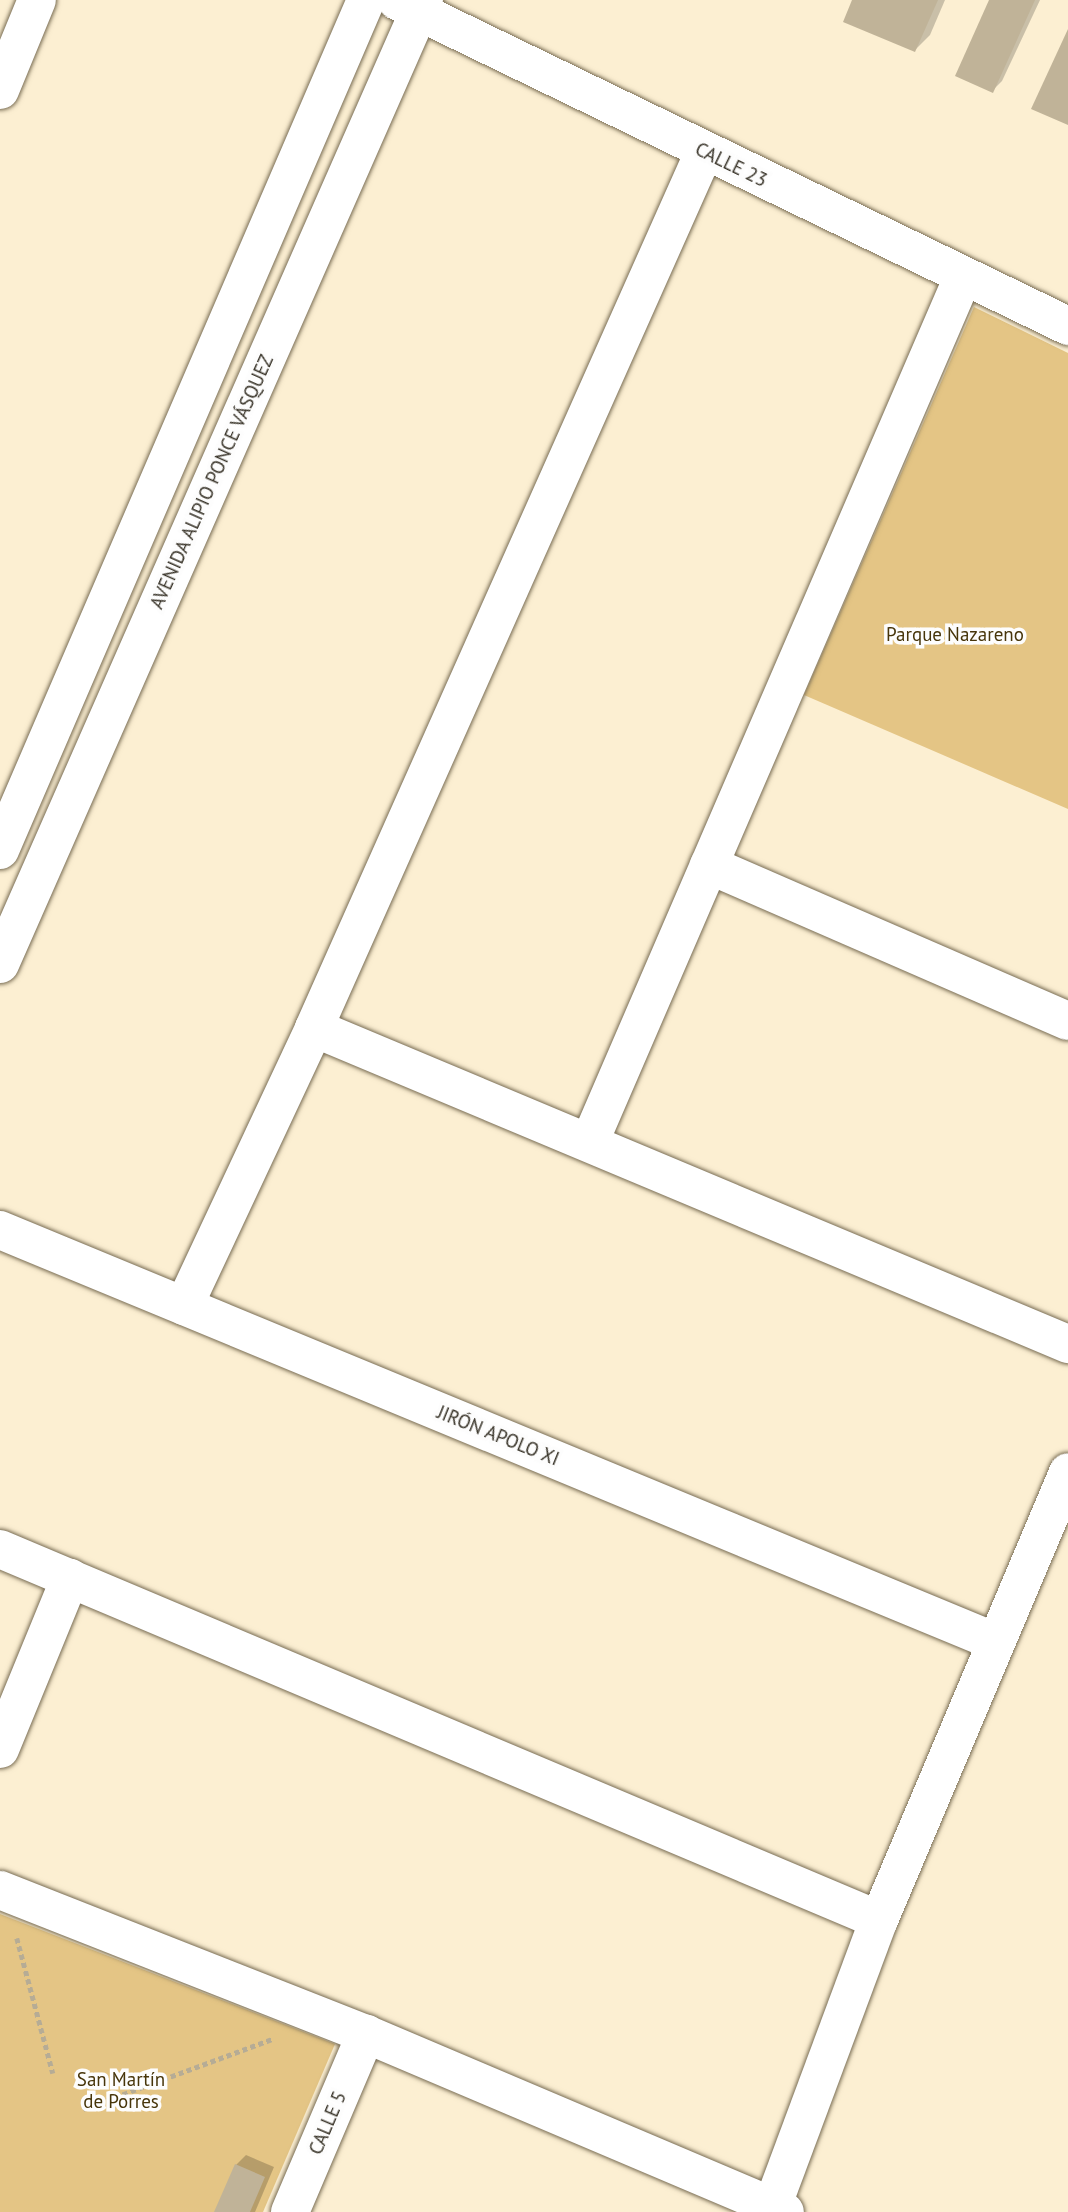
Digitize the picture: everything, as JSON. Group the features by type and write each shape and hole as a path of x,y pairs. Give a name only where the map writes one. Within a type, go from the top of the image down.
{"street":[{"path":"0,90 37,0"},
{"path":"0,850 366,0"},
{"name":"CALLE 23","path":"413,4 704,152 1068,327"},
{"name":"AVENIDA ALIPIO PONCE VÁSQUEZ","path":"0,964 413,4"},
{"path":"184,1306 314,1028 704,152"},
{"path":"590,1141 963,277"},
{"path":"709,865 1068,1021"},
{"path":"314,1028 590,1141 1068,1344"},
{"name":"JIRÓN APOLO XI","path":"0,1230 996,1642"},
{"path":"7,1907 366,2035 718,2200 778,2210 879,1920 1068,1472"},
{"path":"0,1549 879,1920"},
{"path":"0,1749 70,1578"},
{"name":"CALLE 5","path":"290,2212 366,2035"}],"path":[{"path":"7,1907 53,2073"},
{"path":"83,2109 277,2037"}],"green space":[{"name":"Parque Nazareno","path":"974,307 1068,353 1068,809 804,695"},
{"name":"San Martín de Porres","path":"0,1914 335,2044 263,2212 0,2212"}],"building":[{"path":"852,0 938,0 915,52 843,22"},
{"path":"989,0 1035,0 993,93 955,76"},
{"path":"1068,29 1068,125 1031,109"},
{"path":"235,2164 265,2177 250,2212 214,2212"}]}
